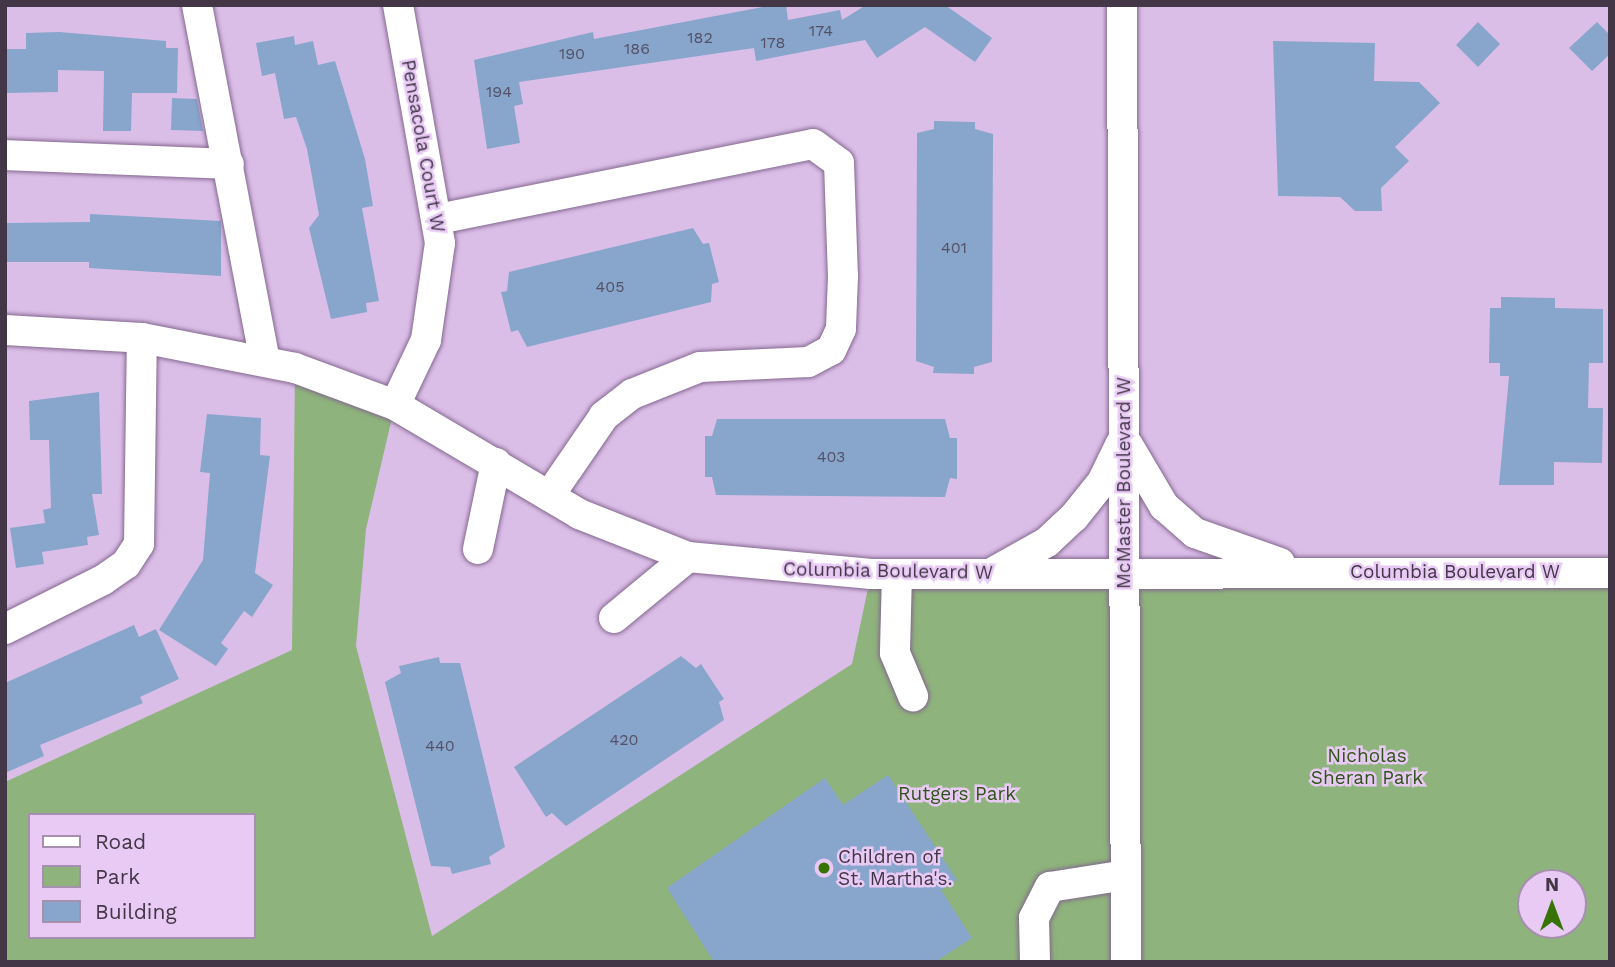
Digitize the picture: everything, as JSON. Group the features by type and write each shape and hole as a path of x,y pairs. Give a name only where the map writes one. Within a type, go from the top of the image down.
{"street":[{"path":"197,5 265,360"},
{"name":"Pensacola Court W","path":"395,405 426,340 437,297 438,219 398,5"},
{"name":"McMaster Boulevard W","path":"1122,5 1126,962"},
{"path":"438,219 813,144 839,163 843,276 841,329 831,350 808,362 700,367 632,394 604,416 549,496"},
{"path":"5,155 229,164"},
{"name":"Columbia Boulevard W","path":"5,331 142,338 265,360 395,405 549,496 688,557 785,570 897,574 1610,573"},
{"path":"5,628 103,580 126,564 139,544 142,338"},
{"path":"1124,436 1164,506 1195,533 1253,557 1321,572"},
{"path":"990,573 1047,542 1074,517 1102,482 1124,436"},
{"path":"478,549 496,464"},
{"path":"614,618 688,557"},
{"path":"897,574 895,653 914,696"},
{"path":"1035,962 1034,918 1050,887 1126,874"}],"green space":[{"path":"295,368 395,405 366,529 356,646 432,936 852,664 871,574 1610,573 1610,962 5,962 5,782 292,650"}],"building":[{"path":"773,5 786,5 788,20 840,10 842,20 866,5 945,5 992,38 975,62 925,27 877,58 865,40 756,61 754,48 519,82 523,104 514,106 520,143 487,149 474,60 593,32 594,39"},
{"path":"1478,22 1500,44 1478,67 1456,45"},
{"path":"1597,22 1610,35 1610,54 1592,71 1569,48"},
{"path":"59,32 166,41 166,48 178,48 177,93 132,93 131,131 103,131 104,71 58,70 58,92 7,93 7,49 26,49 26,33"},
{"path":"294,36 295,45 313,41 318,65 335,61 365,159 373,206 362,208 379,301 366,303 367,312 331,319 309,228 319,215 307,149 296,117 284,119 275,73 262,76 256,43"},
{"path":"1273,41 1375,43 1374,81 1419,82 1440,103 1395,147 1409,161 1381,188 1382,211 1355,211 1340,197 1278,196"},
{"path":"172,98 197,99 203,131 171,130"},
{"path":"934,121 975,122 975,129 993,134 992,362 974,367 974,374 933,373 934,367 916,361 917,133 934,129"},
{"path":"90,214 221,221 221,276 89,268 89,262 5,262 5,223 90,222"},
{"path":"693,228 703,244 709,243 719,282 712,284 711,302 527,347 518,330 511,332 501,292 507,291 509,272"},
{"path":"1501,297 1555,298 1555,308 1603,309 1603,363 1589,363 1588,408 1603,408 1602,463 1554,462 1554,485 1499,485 1509,376 1500,376 1500,363 1489,363 1490,308 1501,308"},
{"path":"99,392 102,494 92,494 99,535 87,537 88,545 42,552 44,564 16,568 10,528 45,523 43,510 51,508 49,440 30,440 29,401"},
{"path":"207,414 261,418 260,455 270,456 255,573 273,585 252,617 244,611 221,643 228,649 216,666 159,630 203,560 210,473 200,472"},
{"path":"717,419 945,419 950,438 957,438 957,479 950,478 945,497 716,495 712,477 705,477 705,436 712,436"},
{"path":"134,625 139,637 156,629 179,679 140,697 143,703 40,745 44,756 5,773 5,683"},
{"path":"681,656 696,668 701,664 724,699 719,702 724,720 566,826 552,813 546,817 514,767"},
{"path":"439,657 440,663 460,663 505,847 489,857 491,864 452,874 450,867 431,866 385,682 401,673 399,666"},
{"name":"Children of St. Martha's.","path":"888,775 957,880 941,890 972,938 935,962 714,962 667,888 825,778 843,805"}],"place":[{"name":"Children of St. Martha's.","path":"824,868"}],"park label":[{"name":"Nicholas Sheran Park","path":"1367,767"},
{"name":"Rutgers Park","path":"957,794"}]}
